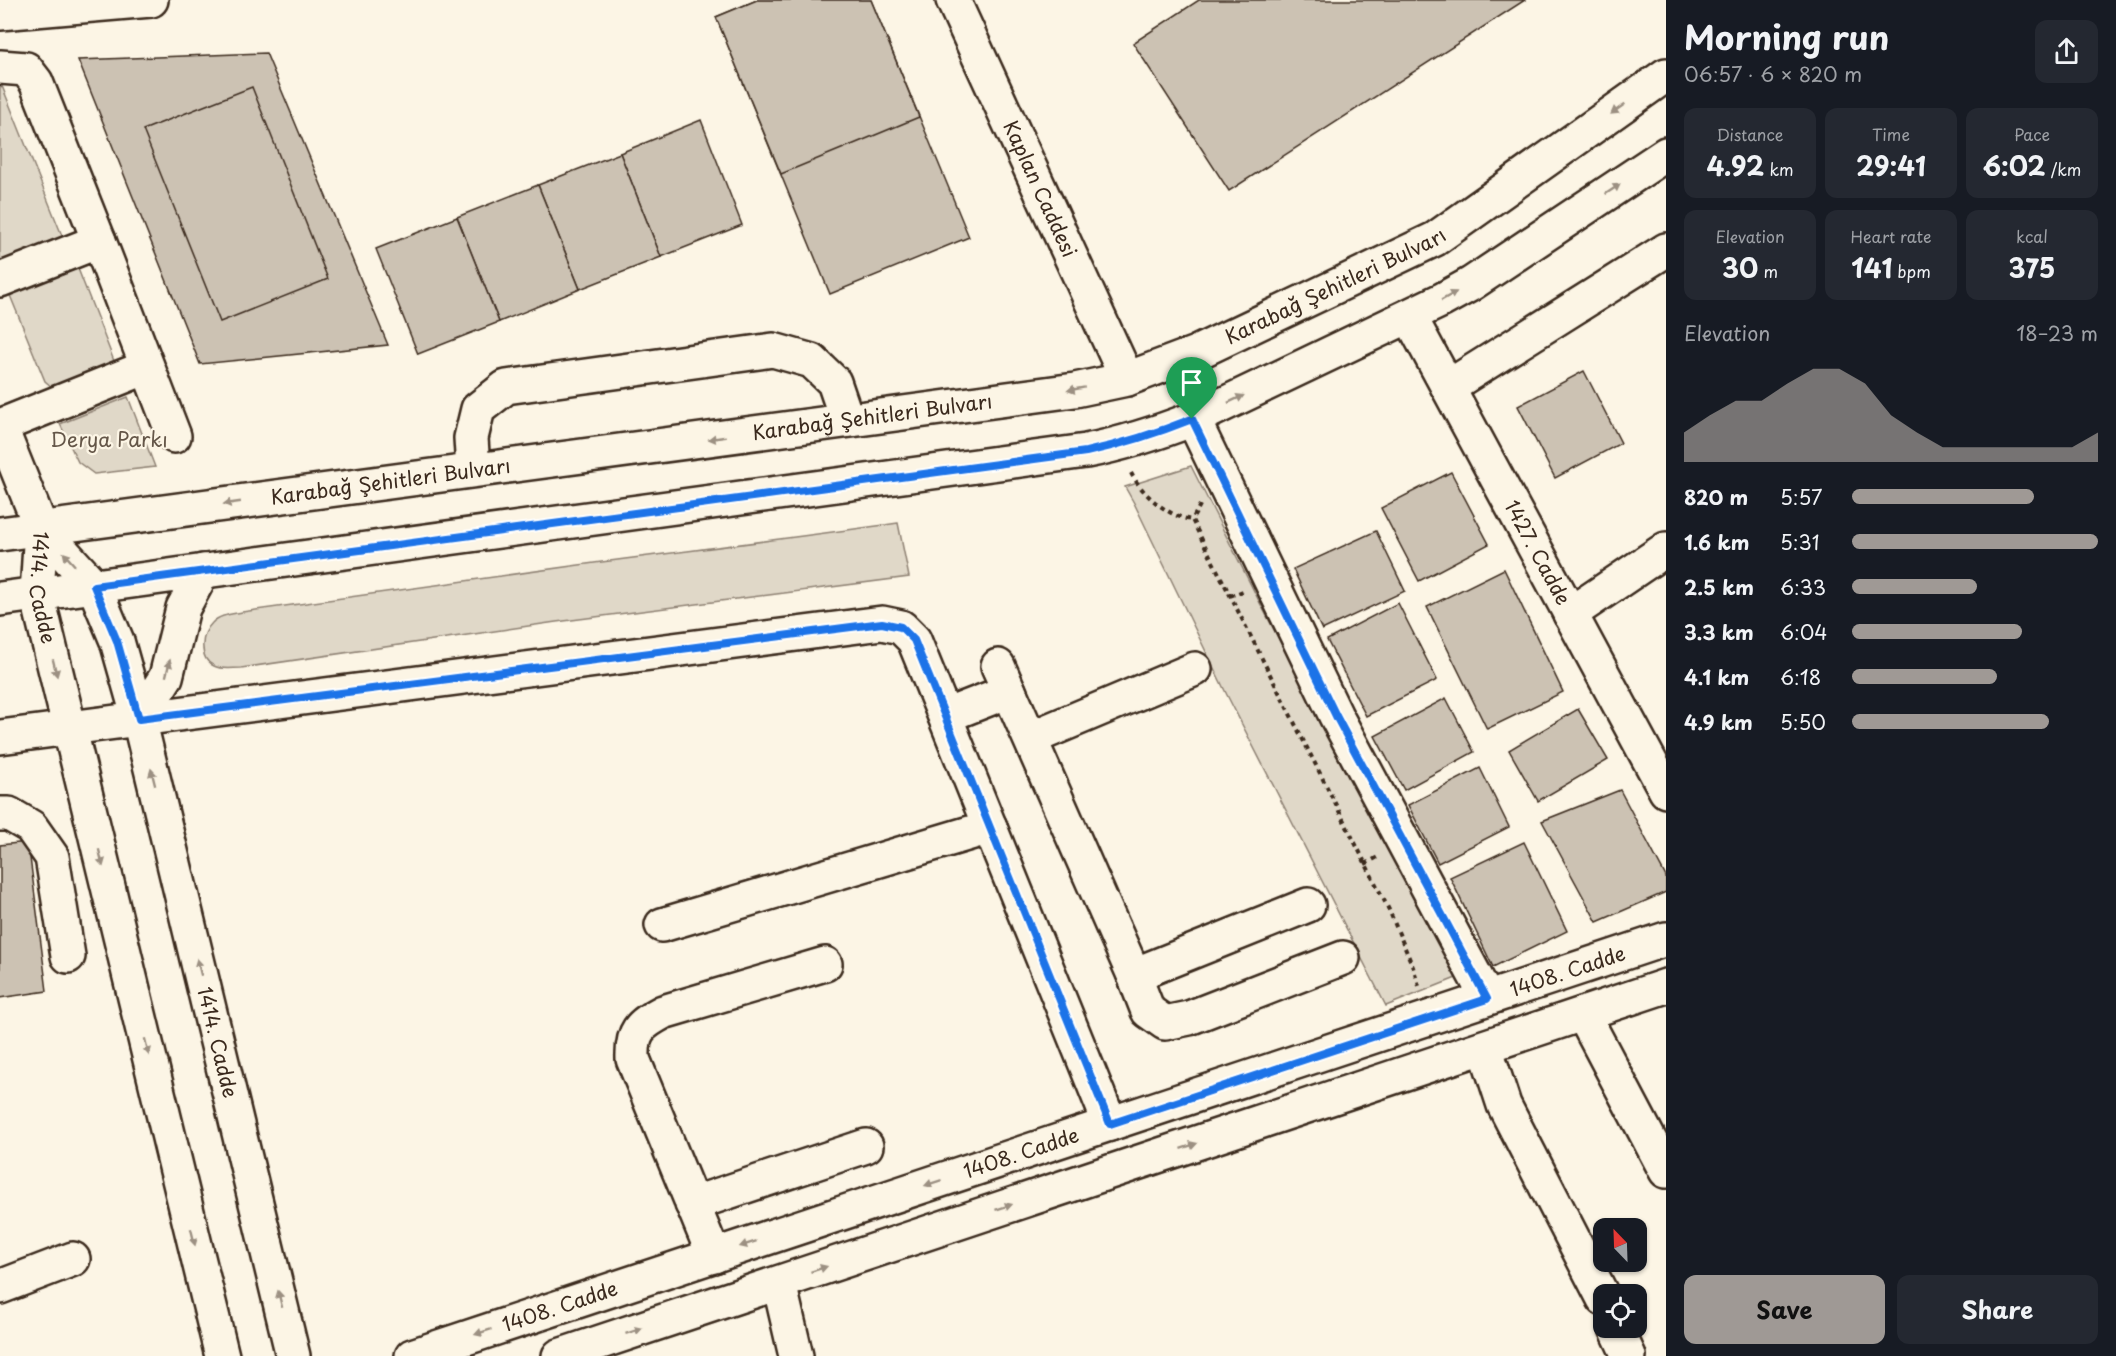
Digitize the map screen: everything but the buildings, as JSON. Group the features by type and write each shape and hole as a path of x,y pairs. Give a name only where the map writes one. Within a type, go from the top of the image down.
{"main road":[{"path":"0,13 151,0"},
{"name":"Kaplan Caddesi","path":"953,0 1127,379"},
{"path":"0,67 26,69 36,82 174,436"},
{"name":"Karabağ Şehitleri Bulvarı","path":"0,534 1075,390 1127,379 1196,353 1435,239 1666,75"},
{"path":"0,599 1074,453 1121,444 1192,419 1410,317 1470,284 1666,154"},
{"path":"0,280 99,241"},
{"path":"1448,387 1666,250"},
{"name":"1427. Cadde","path":"1410,317 1666,790"},
{"path":"473,470 471,438 478,409 506,387 762,351 773,350 812,361 834,382 847,420"},
{"path":"41,528 0,426 147,368"},
{"path":"1192,419 1336,716 1487,999"},
{"name":"1414. Cadde","path":"41,528 94,586 117,641 139,719 293,1356"},
{"name":"1414. Cadde","path":"41,528 37,594 222,1356"},
{"path":"1570,614 1666,549"},
{"path":"139,719 166,677 183,608 203,571"},
{"path":"0,737 882,623 901,627 914,640 1110,1124"},
{"path":"1031,738 1195,669"},
{"path":"945,716 1003,678 1148,1011 1165,1023 1189,1018 1343,958"},
{"path":"0,814 9,814 32,827 52,857 68,956"},
{"path":"662,925 990,827"},
{"path":"1134,975 1308,905"},
{"name":"1408. Cadde","path":"412,1356 1666,939"},
{"path":"714,1256 633,1059 632,1040 645,1022 663,1012 825,964"},
{"path":"559,1356 1666,986"},
{"path":"1583,1014 1666,1171"},
{"path":"1485,1047 1504,1105 1596,1284"},
{"path":"692,1204 866,1146"},
{"path":"0,1287 73,1258"},
{"path":"779,1283 796,1356"},
{"path":"1621,1338 1629,1356"}],"path":[{"path":"1121,444 1131,476 1141,487 1159,505 1183,519 1192,520"},
{"path":"1192,520 1217,470"},
{"path":"1192,520 1389,910 1413,967 1430,1018"}],"green space":[{"path":"2,86 65,243 0,270 0,87"},
{"name":"Derya Parkı","path":"75,261 114,361 109,367 53,388 45,381 7,288"},
{"name":"Derya Parkı","path":"128,397 155,467 94,474 78,462 60,424"},
{"path":"1191,466 1456,978 1386,1006 1227,695 1125,487"},
{"path":"898,523 909,577 556,622 241,668 217,667 209,662 203,652 205,633 208,628 215,620 234,613"}],"route":[{"path":"1192,419 1336,716 1487,999 1110,1124 914,640 901,627 882,623 139,719 117,641 94,586 1086,452 1116,446 1192,419"}]}
